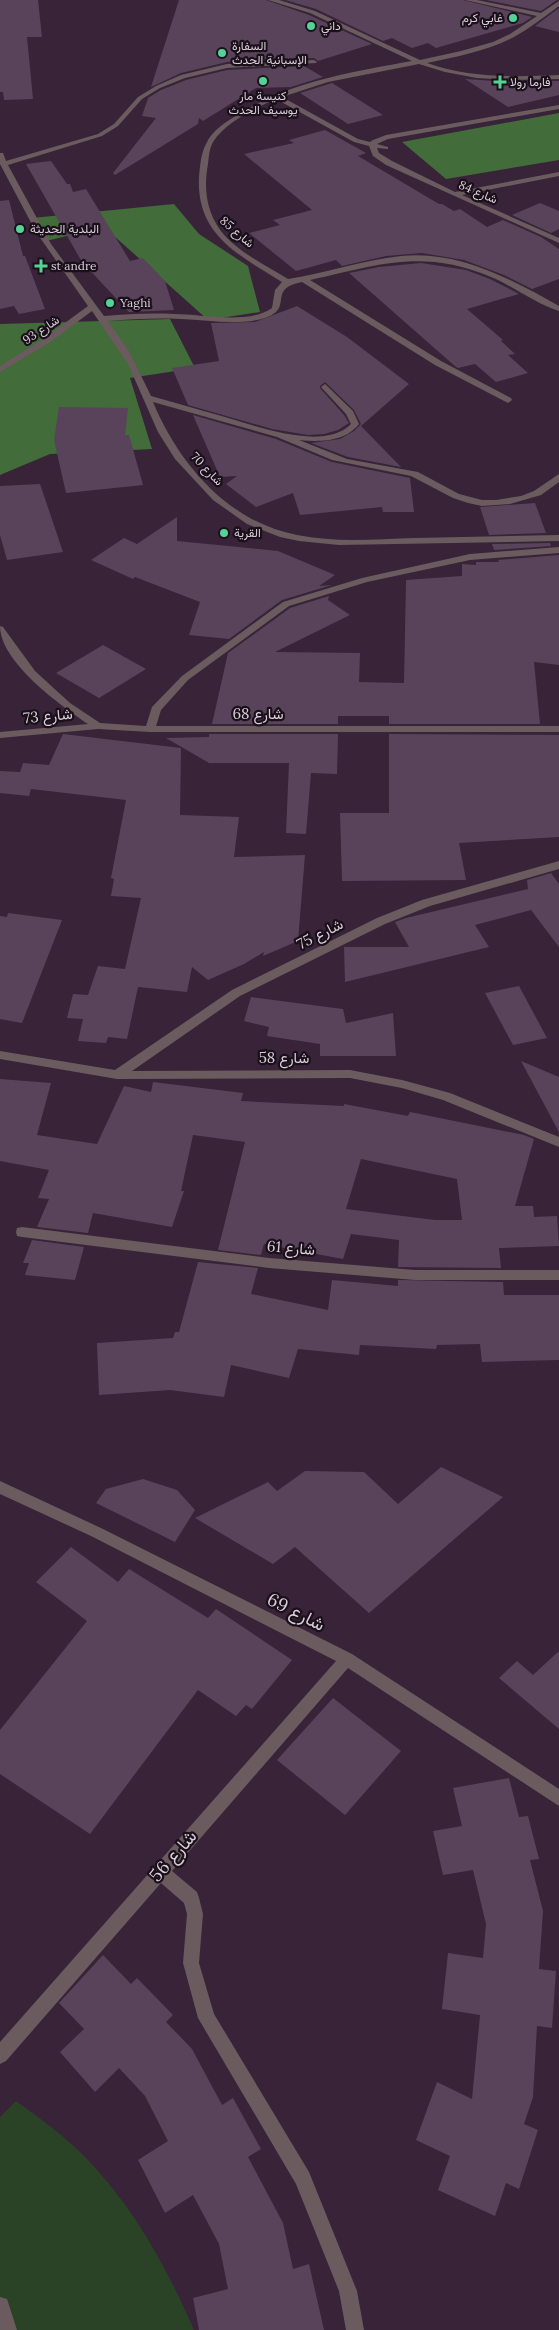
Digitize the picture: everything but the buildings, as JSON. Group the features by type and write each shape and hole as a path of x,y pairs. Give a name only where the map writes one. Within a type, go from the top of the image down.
{"street":[{"path":"271,0 318,14 420,62 445,70 517,77 559,77"},
{"path":"468,0 541,15"},
{"name":"شارع 85","path":"286,282 239,250 208,221 204,210 202,190 204,158 212,139 222,129 247,111 278,97 322,82 420,62 494,43 524,30 559,3"},
{"path":"4,164 100,135 116,125 140,98 158,87 183,76 227,66 314,62"},
{"path":"278,97 356,141 386,148"},
{"path":"372,146 379,139 559,106"},
{"path":"386,148 396,136"},
{"name":"شارع 84","path":"372,146 376,154 389,163 559,240"},
{"path":"386,148 389,163"},
{"name":"شارع 70","path":"0,155 54,254 125,352 168,442 195,478 236,513 278,534 326,540 375,542 559,538"},
{"path":"454,194 559,174"},
{"path":"100,319 181,316 228,319 261,316 276,309 279,290 286,282 305,280 376,262 411,258 433,258 470,265 502,277 559,309"},
{"path":"305,280 438,363 508,400"},
{"name":"شارع 93","path":"0,370 46,342 92,307"},
{"path":"146,397 280,435 299,439 316,438 352,429 355,424 350,413 325,386"},
{"path":"280,435 331,457 408,472 424,478 455,496 473,502 507,502 526,497 542,491 559,477"},
{"path":"150,729 156,708 185,678 286,604 365,580 470,556 559,550"},
{"name":"شارع 68","path":"0,629 32,676 61,702 98,726 150,729 559,729"},
{"name":"شارع 73","path":"0,735 98,726"},
{"name":"شارع 75","path":"116,1075 236,993 381,921 426,903 559,865"},
{"name":"شارع 58","path":"0,1055 116,1075 350,1074 402,1084 446,1096 559,1142"},
{"name":"شارع 61","path":"22,1232 269,1264 415,1275 559,1275"},
{"name":"شارع 69","path":"0,1487 96,1532 347,1659 559,1798"},
{"name":"شارع 56","path":"0,2055 347,1659"},
{"path":"160,1871 191,1898 195,1914 191,1963 207,2018 303,2178 348,2291 355,2330"},
{"path":"0,2306 8,2330"}],"green space":[{"path":"559,113 559,160 446,179 402,142"},
{"path":"174,204 199,234 248,266 260,312 208,320 104,227 46,241 32,218"},
{"path":"170,319 195,368 130,378 152,449 50,454 0,475 0,324"},
{"path":"16,2101 53,2128 79,2151 120,2198 161,2262 194,2330 0,2330 0,2117"}],"place":[{"name":"غابي كرم","path":"513,18"},
{"name":"داني","path":"311,26"},
{"name":"السفارة الإسبانية الحدث","path":"222,53"},
{"name":"كنيسة مار يوسيف الحدث","path":"263,81"},
{"name":"فارما رولا","path":"500,82"},
{"name":"البلدية الحديثة","path":"20,229"},
{"name":"st andre","path":"41,266"},
{"name":"Yaghi","path":"110,303"},
{"name":"القرية","path":"224,533"}]}
